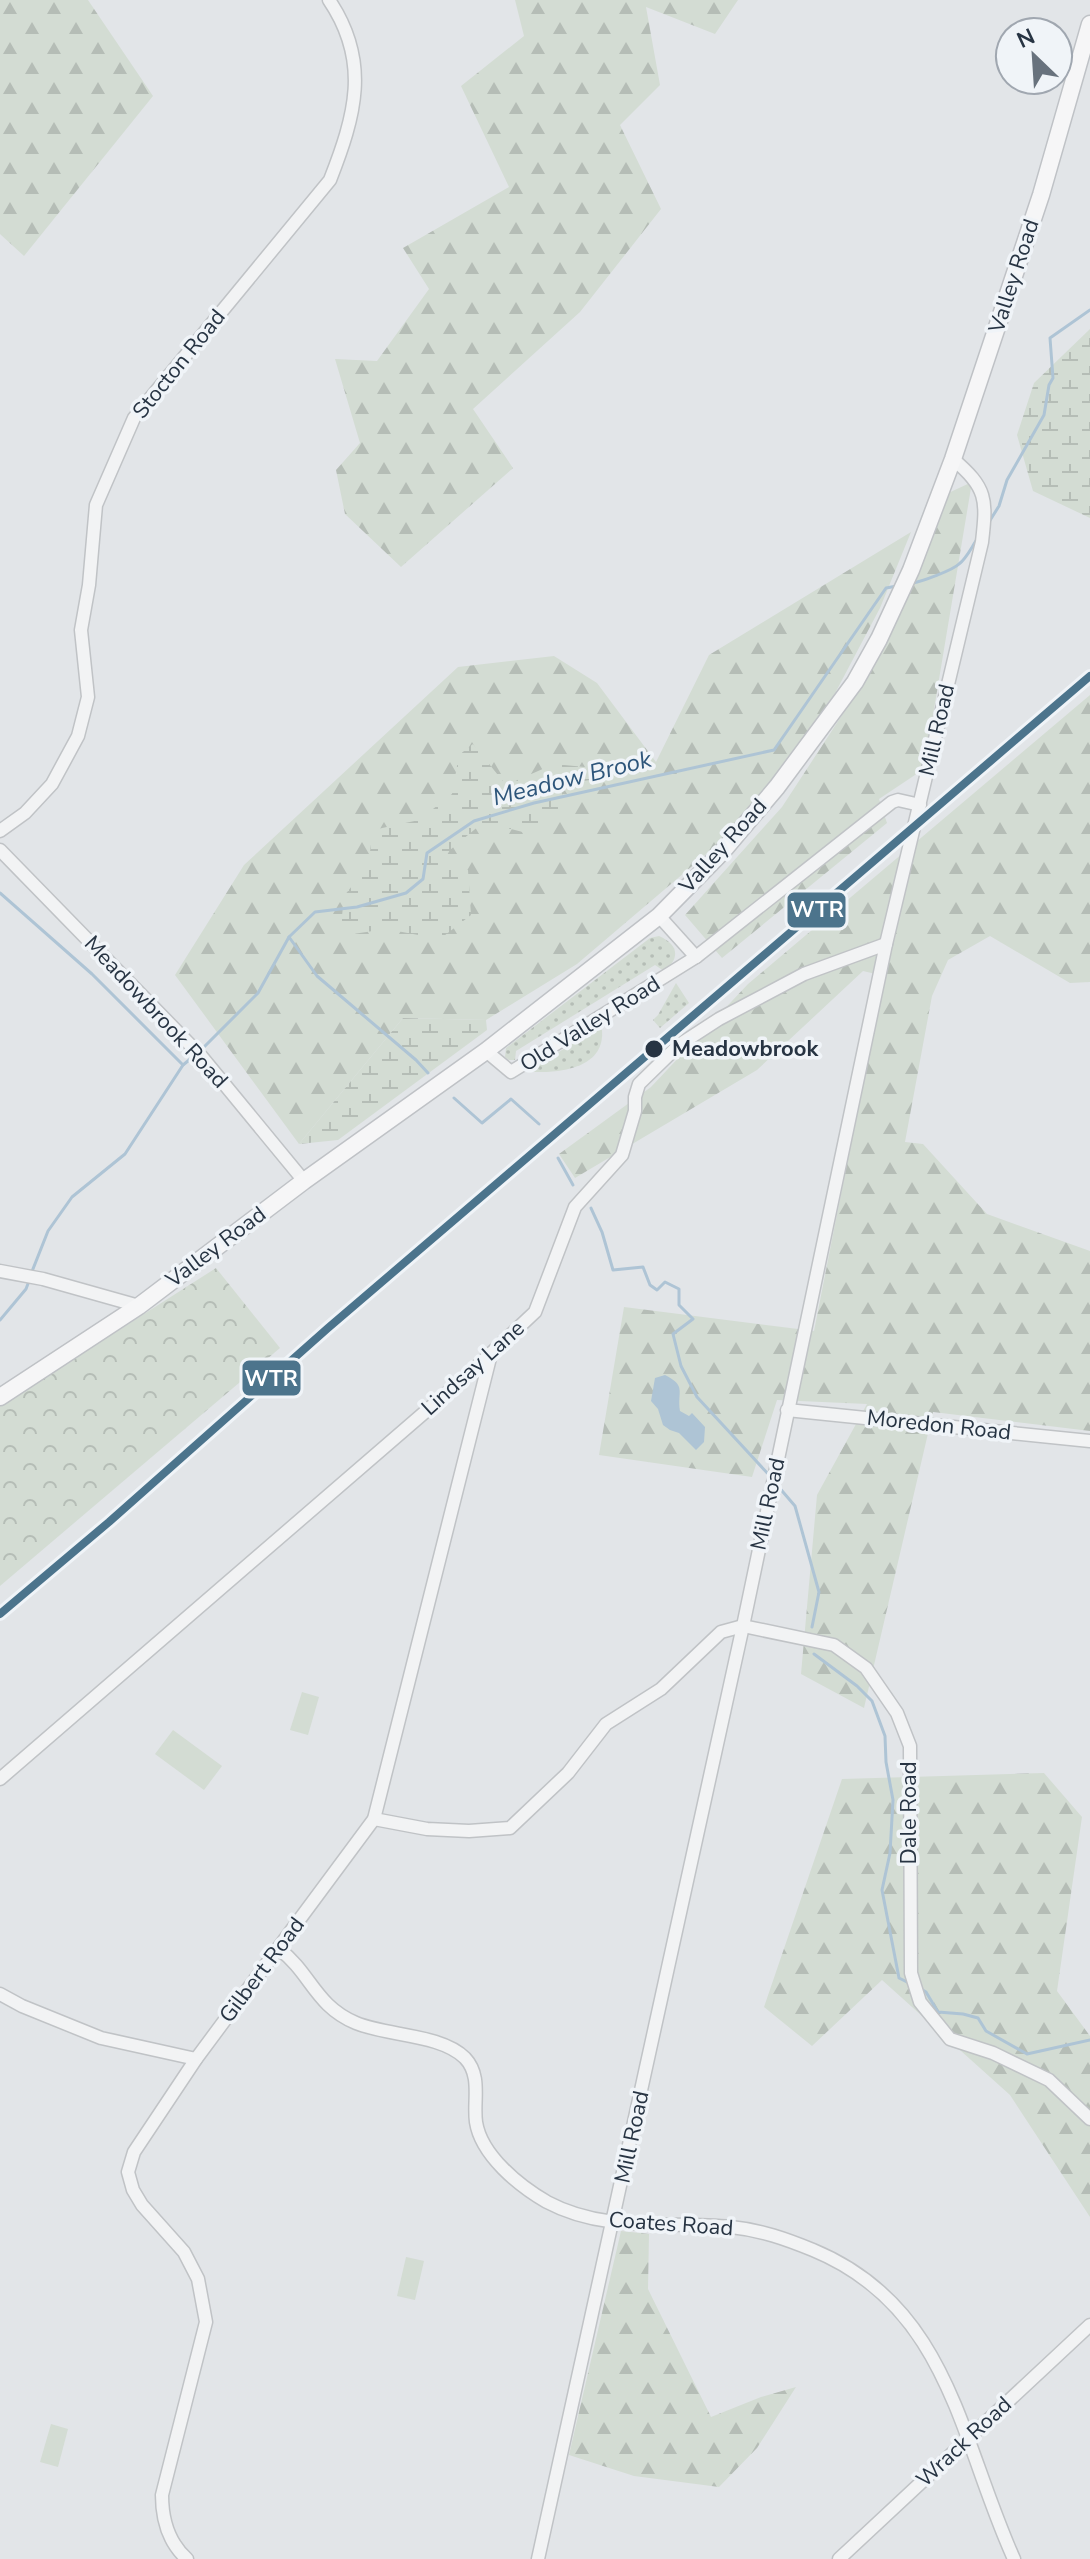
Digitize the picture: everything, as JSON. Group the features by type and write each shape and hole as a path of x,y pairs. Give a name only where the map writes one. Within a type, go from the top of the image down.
{"main road":[{"name":"Valley Road","path":"0,1397 139,1306 304,1181 486,1051 659,916 722,852 777,787 855,682 911,570 953,459 1041,195 1090,24"}],"street":[{"name":"Stocton Road","path":"0,831 25,813 52,784 78,736 88,697 81,630 89,585 96,505 134,418 330,180 335,168 348,134 356,98 350,39 329,0"},
{"name":"Mill Road","path":"538,2559 743,1626 886,944 982,542 986,507 984,498 973,476 953,459"},
{"name":"Old Valley Road","path":"486,1051 511,1072 696,957 887,805 898,800 920,805"},
{"name":"Meadowbrook Road","path":"0,850 202,1057 304,1181"},
{"path":"659,916 696,957"},
{"name":"Lindsay Lane","path":"0,1779 491,1354 535,1312 575,1207 622,1155 639,1084 679,1045 719,1019 804,974 886,944"},
{"path":"1,1272 43,1279 139,1306"},
{"name":"Gilbert Road","path":"187,2559 171,2540 162,2512 162,2495 206,2322 198,2279 191,2265 184,2252 142,2205 133,2190 128,2172 134,2152 196,2059 374,1819 491,1354"},
{"name":"Moredon Road","path":"787,1410 1090,1441"},
{"path":"374,1819 427,1829 469,1831 510,1828 568,1773 606,1724 661,1689 721,1632 743,1626"},
{"name":"Dale Road","path":"743,1626 834,1645 866,1668 897,1713 910,1746 911,1973 920,2002 950,2039 993,2053 1049,2080 1090,2119"},
{"name":"Coates Road","path":"279,1949 297,1965 318,1997 341,2016 373,2029 433,2043 463,2056 474,2074 479,2132 485,2146 534,2194 550,2203 613,2222 729,2227 764,2232 821,2253 847,2267 893,2302 935,2360 1014,2559"},
{"path":"0,1994 101,2038 196,2059"},
{"name":"Wrack Road","path":"839,2559 1090,2325"}],"green space":[{"path":"0,0 88,0 153,96 24,256 0,234"},
{"path":"515,0 738,0 715,34 646,7 660,85 620,125 661,209 580,312 473,409 513,468 401,567 345,514 336,470 360,443 335,359 377,361 429,289 403,248 509,187 461,86 524,36"},
{"path":"1090,329 1090,518 1033,491 1017,435 1034,383"},
{"path":"972,482 924,769 879,799 887,823 722,958 685,915 782,807 865,680 944,495"},
{"path":"911,532 880,608 832,699 764,793 711,850 577,964 486,1020 403,1018 299,1144 175,975 244,865 458,667 554,656 597,683 656,762 709,655"},
{"path":"1090,695 1090,982 1070,983 990,936 948,960 932,996 905,1142 923,1144 987,1214 1090,1251 1090,1431 933,1412 864,1708 801,1674 817,1495 867,1404 777,1400 752,1477 599,1455 624,1307 814,1331 884,976 863,971 757,1070 575,1178 559,1154 651,1087 748,984"},
{"path":"473,744 506,785 554,764 616,770 617,775 562,785 563,815 542,820 538,836 480,825 450,850 441,865 468,870 471,915 440,939 386,929 340,936 344,896 368,866 373,830 419,820 452,794 459,755"},
{"path":"659,936 670,943 675,952 673,961 664,971 655,965 516,1051 515,1060 505,1057 506,1048 650,938"},
{"path":"676,983 689,1003 660,1028 653,1020"},
{"path":"403,1018 486,1020 487,1030 338,1140 299,1144"},
{"path":"599,1028 602,1030 601,1043 596,1053 579,1066 556,1071 532,1072 530,1069"},
{"path":"216,1268 280,1348 0,1586 0,1406"},
{"path":"302,1692 319,1697 308,1735 290,1730"},
{"path":"173,1730 222,1766 204,1790 155,1754"},
{"path":"1044,1773 1082,1817 1057,1991 1090,2036 1090,2217 1010,2095 882,1980 812,2046 764,2007 842,1779"},
{"path":"621,2231 649,2234 648,2289 711,2417 796,2387 757,2448 719,2487 634,2476 569,2455"},
{"path":"406,2257 424,2261 415,2300 397,2296"},
{"path":"51,2424 68,2429 58,2467 40,2462"}],"water":[{"path":"665,1375 679,1386 680,1411 689,1416 692,1413 705,1427 704,1442 696,1450 679,1433 663,1425 658,1409 651,1401 655,1378"}],"waterway":[{"name":"Meadow Brook","path":"989,522 999,506 1007,480 1044,415 1053,378 1050,338 1090,310"},
{"name":"Meadow Brook","path":"912,583 956,566 978,538"},
{"name":"Meadow Brook","path":"200,1051 258,993 289,937 315,912 357,907 406,893 423,879 427,853 474,821 534,803 774,750 886,588 897,586"},
{"path":"0,893 92,974 183,1065"},
{"path":"289,937 317,976 428,1073"},
{"name":"Meadow Brook","path":"31,1274 48,1231 72,1197 125,1154 183,1065 194,1056"},
{"path":"454,1098 482,1123 511,1099 539,1124"},
{"path":"558,1158 573,1185"},
{"path":"591,1208 613,1270 643,1267 650,1285 657,1290 665,1282 679,1289 679,1305 693,1319 673,1334 681,1366 697,1397 770,1476"},
{"name":"Meadow Brook","path":"0,1320 29,1281"},
{"path":"777,1485 795,1506 819,1592 812,1627"},
{"path":"814,1654 872,1701 885,1736 893,1800 890,1853 882,1890 899,1978 911,1984"},
{"path":"921,1989 938,2012 978,2018 986,2031 1027,2054 1090,2040"}],"transit line":[{"name":"WTR","path":"0,1614 328,1328 1090,676"}],"place":[{"name":"Meadowbrook","path":"654,1049"}]}
